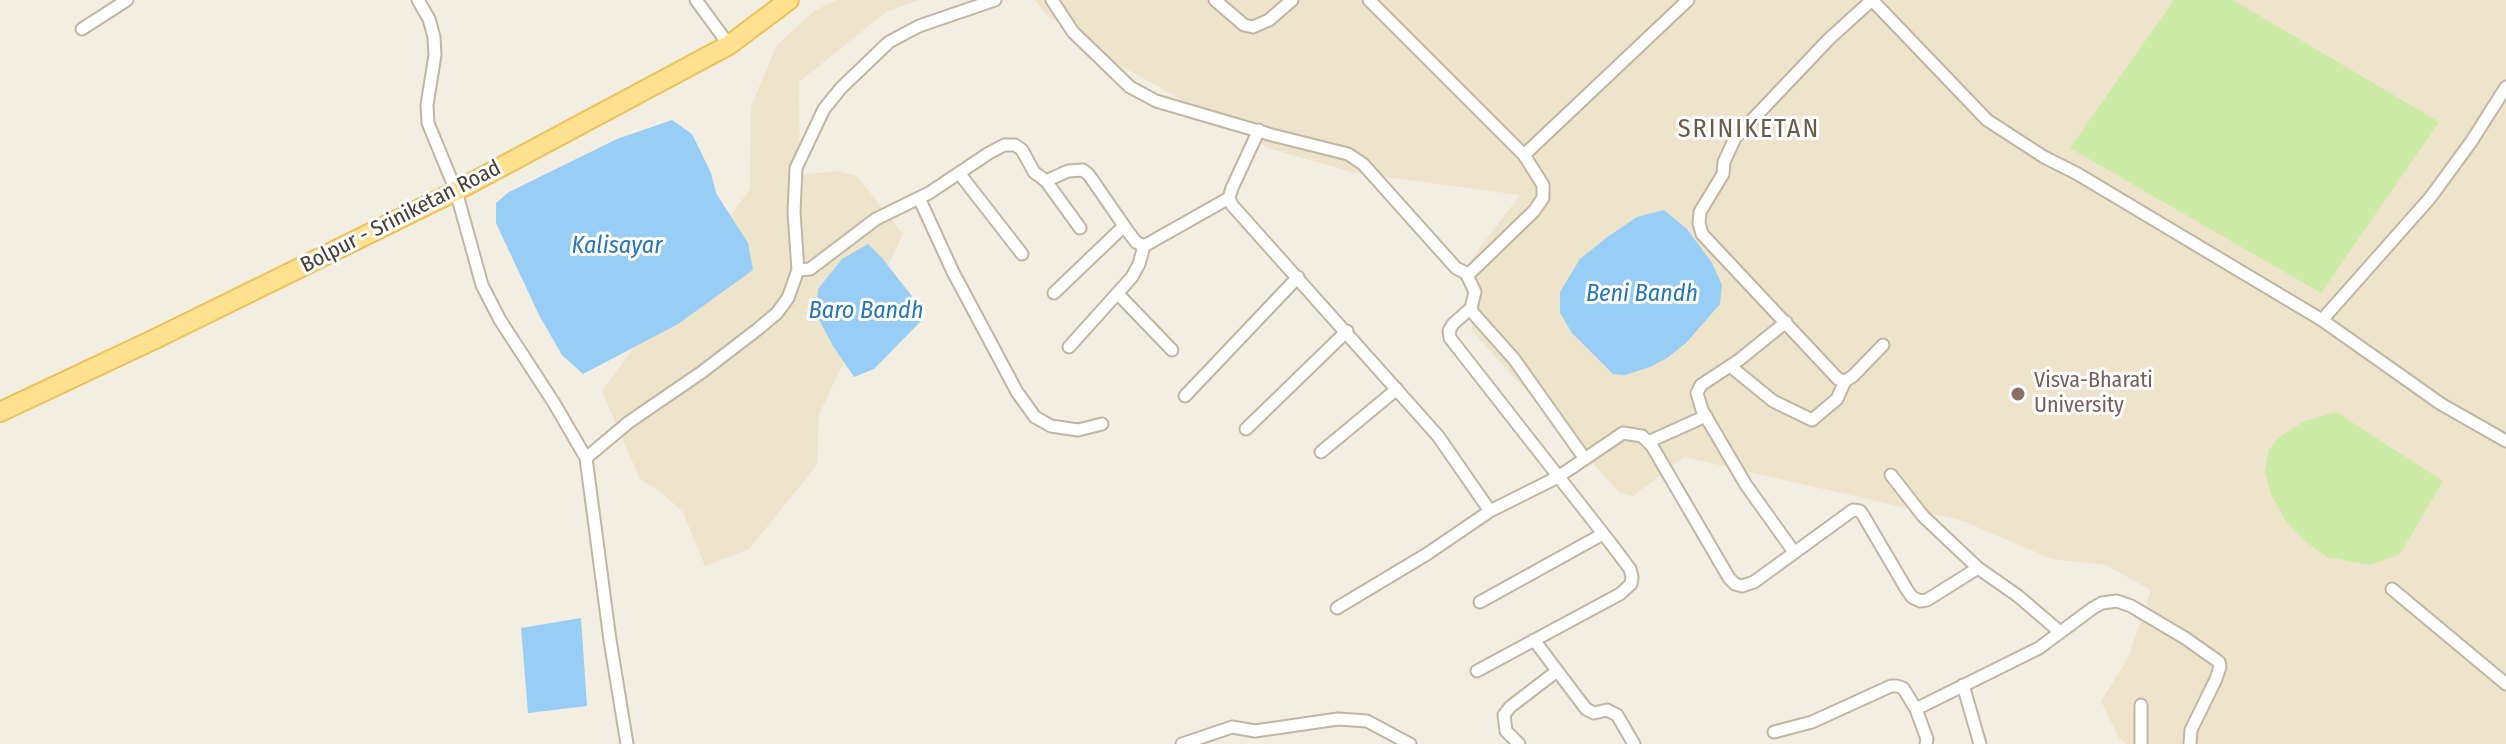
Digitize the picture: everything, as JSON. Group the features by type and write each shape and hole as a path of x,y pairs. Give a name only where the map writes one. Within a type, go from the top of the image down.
{"main road":[{"name":"Bolpur - Sriniketan Road","path":"0,412 456,191 729,45 789,0"}],"street":[{"path":"82,29 127,0"},
{"path":"418,0 429,19 434,37 428,123 456,191 482,285 586,458 627,744"},
{"path":"696,0 729,45"},
{"path":"586,458 629,422 702,372 777,313 788,298 798,270 794,212 796,168 824,109 889,42 919,26 995,0"},
{"path":"1052,0 1073,32 1130,87 1156,101 1348,154 1363,164 1456,268 1466,273 1475,292 1471,308 1449,331 1450,338 1630,569 1632,577 1631,584 1620,594 1477,671"},
{"path":"1215,0 1244,25 1253,27 1269,20 1292,0"},
{"path":"1369,0 1524,155 1543,185 1543,198 1534,211 1476,269 1466,273"},
{"path":"1524,155 1688,0"},
{"path":"1845,381 1830,373 1702,234 1699,223 1700,212 1723,174 1724,162 1735,138 1829,39 1872,0 1987,120 2044,157 2322,320 2441,404 2506,441"},
{"path":"2322,320 2430,198 2506,87"},
{"path":"1069,347 1118,294 1139,264 1144,246 1229,198 1259,130"},
{"path":"798,270 810,269 876,219 919,198 1004,145 1015,145 1022,150 1034,172 1046,181 1064,210 1080,228"},
{"path":"1046,181 1068,171 1083,170 1136,242 1144,246"},
{"path":"959,173 1022,254"},
{"path":"919,198 953,272 1017,392 1035,417 1051,426 1078,430 1102,424"},
{"path":"1229,198 1438,436 1490,511"},
{"path":"1054,293 1124,226"},
{"path":"1185,396 1298,277"},
{"path":"1118,294 1172,350"},
{"path":"1471,308 1514,359 1585,459"},
{"path":"1786,322 1701,385 1697,393 1706,416 1746,485 1794,552"},
{"path":"1246,429 1347,331"},
{"path":"1730,366 1773,401 1812,420 1837,399 1845,381 1883,345"},
{"path":"1321,452 1397,389"},
{"path":"1648,442 1706,416"},
{"path":"1337,608 1427,554 1490,511 1558,477 1623,433 1635,433 1648,442 1735,584 1742,586 1754,582 1853,510 1863,515 1907,590 1920,601 1927,600 1978,568"},
{"path":"1891,475 1923,516 1978,568 2018,596 2060,632"},
{"path":"1480,602 1603,534"},
{"path":"2392,589 2506,684"},
{"path":"1916,709 2039,648 2102,603 2117,601 2145,614 2219,662 2220,667 2191,730 2190,744"},
{"path":"1534,640 1589,712 1607,710 1617,715 1634,744"},
{"path":"1519,744 1506,731 1504,715 1557,671"},
{"path":"1963,685 1980,744"},
{"path":"1774,732 1812,722 1891,686 1903,688 1916,709 1926,744"},
{"path":"2141,705 2141,744"},
{"path":"1182,744 1232,727 1255,731 1338,719 1367,721 1410,744"}],"shaded area":[{"path":"837,0 919,0 886,12 799,82 800,175 837,171 857,176 903,234 819,415 817,465 749,549 705,566 683,512 640,479 602,391 750,189 751,106 777,45 814,11"},
{"name":"Visva-Bharati University","path":"1035,0 2506,0 2506,744 2127,744 2119,738 2101,701 2128,658 2151,590 2105,565 2052,559 1963,521 1684,457 1633,496 1620,493 1471,330 1481,287 1469,262 1520,195 1355,173 1271,149 1112,61 1046,15"}],"green space":[{"path":"2174,0 2233,0 2439,122 2321,293 2070,148"},
{"path":"2336,412 2443,481 2400,554 2370,565 2327,557 2306,542 2287,523 2271,494 2265,471 2269,450 2278,438 2303,422"}],"water":[{"name":"Kalisayar","path":"672,120 692,134 711,173 716,193 748,243 753,270 678,324 583,374 562,355 539,315 496,223 496,203 509,192 617,139"},
{"name":"Beni Bandh","path":"1664,210 1687,229 1712,263 1722,285 1720,304 1686,343 1667,358 1625,375 1613,374 1572,333 1560,313 1560,292 1580,259 1606,238 1637,217"},
{"name":"Baro Bandh","path":"868,244 911,295 921,321 874,369 854,377 817,316 818,289 842,259"},
{"path":"581,618 587,706 528,713 521,628"}],"place":[{"name":"Visva-Bharati University","path":"2018,394"}],"district":[{"name":"SRINIKETAN","path":"1749,130"}]}
